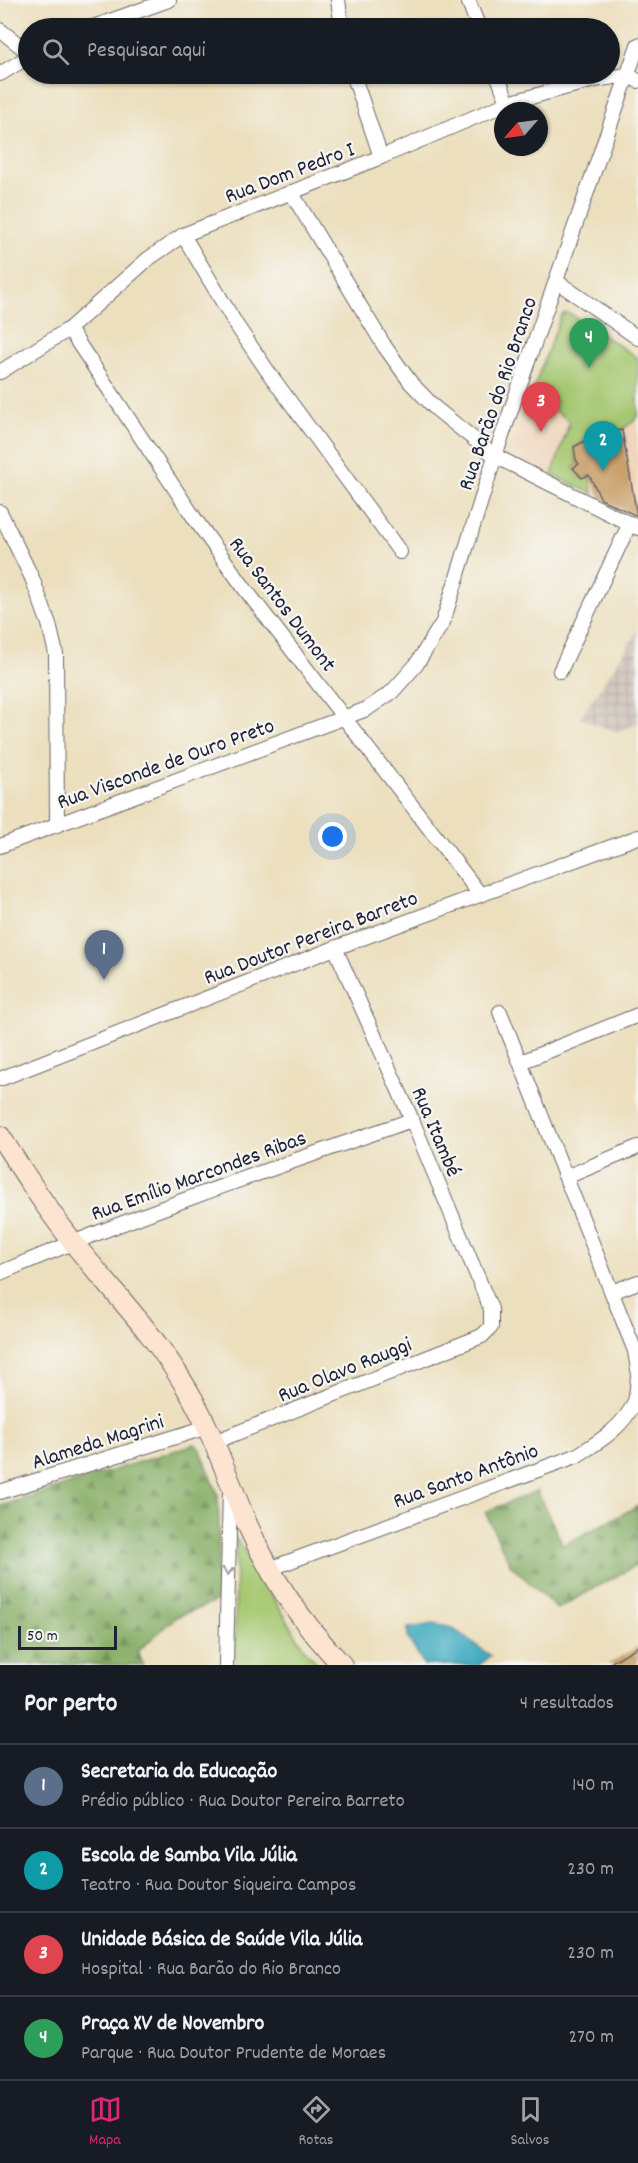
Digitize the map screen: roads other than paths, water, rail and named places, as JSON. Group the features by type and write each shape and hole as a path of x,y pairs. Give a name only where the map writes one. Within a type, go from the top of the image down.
{"main road":[{"path":"0,1136 41,1201 170,1362 211,1434 230,1483 235,1511 269,1569 303,1620 342,1665"}],"street":[{"path":"118,18 169,0"},
{"path":"338,0 341,18"},
{"path":"468,0 475,18"},
{"path":"0,30 18,44"},
{"name":"Rua Barão do Rio Branco","path":"344,717 367,709 392,692 416,665 443,622 495,456 556,281 633,78 638,45"},
{"path":"0,74 18,63"},
{"path":"356,84 381,157"},
{"path":"501,84 508,102"},
{"name":"Rua Dom Pedro I","path":"512,102 579,84"},
{"name":"Rua Dom Pedro I","path":"0,372 69,329 148,259 183,235 381,157 494,109"},
{"path":"291,192 385,347 411,383 435,408 495,456 634,525 560,671"},
{"path":"183,235 237,326 270,376 400,552"},
{"path":"556,281 638,338"},
{"name":"Rua Santos Dumont","path":"69,329 197,522 245,589 479,893"},
{"path":"0,512 32,578 49,624 56,654 57,825"},
{"name":"Rua Visconde de Ouro Preto","path":"0,846 344,717"},
{"name":"Rua Doutor Pereira Barreto","path":"0,1079 479,893 638,837"},
{"name":"Rua Itambé","path":"335,948 412,1120 491,1309 493,1318 488,1332"},
{"path":"500,1012 635,1351 638,1370"},
{"path":"521,1062 638,1016"},
{"name":"Rua Emílio Marcondes Ribas","path":"0,1273 73,1242 412,1120"},
{"path":"566,1177 638,1147"},
{"path":"612,1292 638,1282"},
{"name":"Rua Olavo Rauggi","path":"211,1434 488,1332"},
{"name":"Rua Santo Antônio","path":"269,1569 576,1456 604,1439 625,1419 635,1399 638,1377"},
{"name":"Alameda Magrini","path":"0,1492 211,1434"},
{"path":"226,1665 235,1511"}],"water":[{"path":"434,1624 452,1628 491,1656 479,1665 424,1665 408,1638 408,1628"}],"place":[{"name":"Praça XV de Novembro","path":"589,368"},
{"name":"Unidade Básica de Saúde Vila Júlia","path":"541,432"},
{"name":"Escola de Samba Vila Júlia","path":"603,471"},
{"name":"Secretaria da Educação","path":"104,980"}]}
